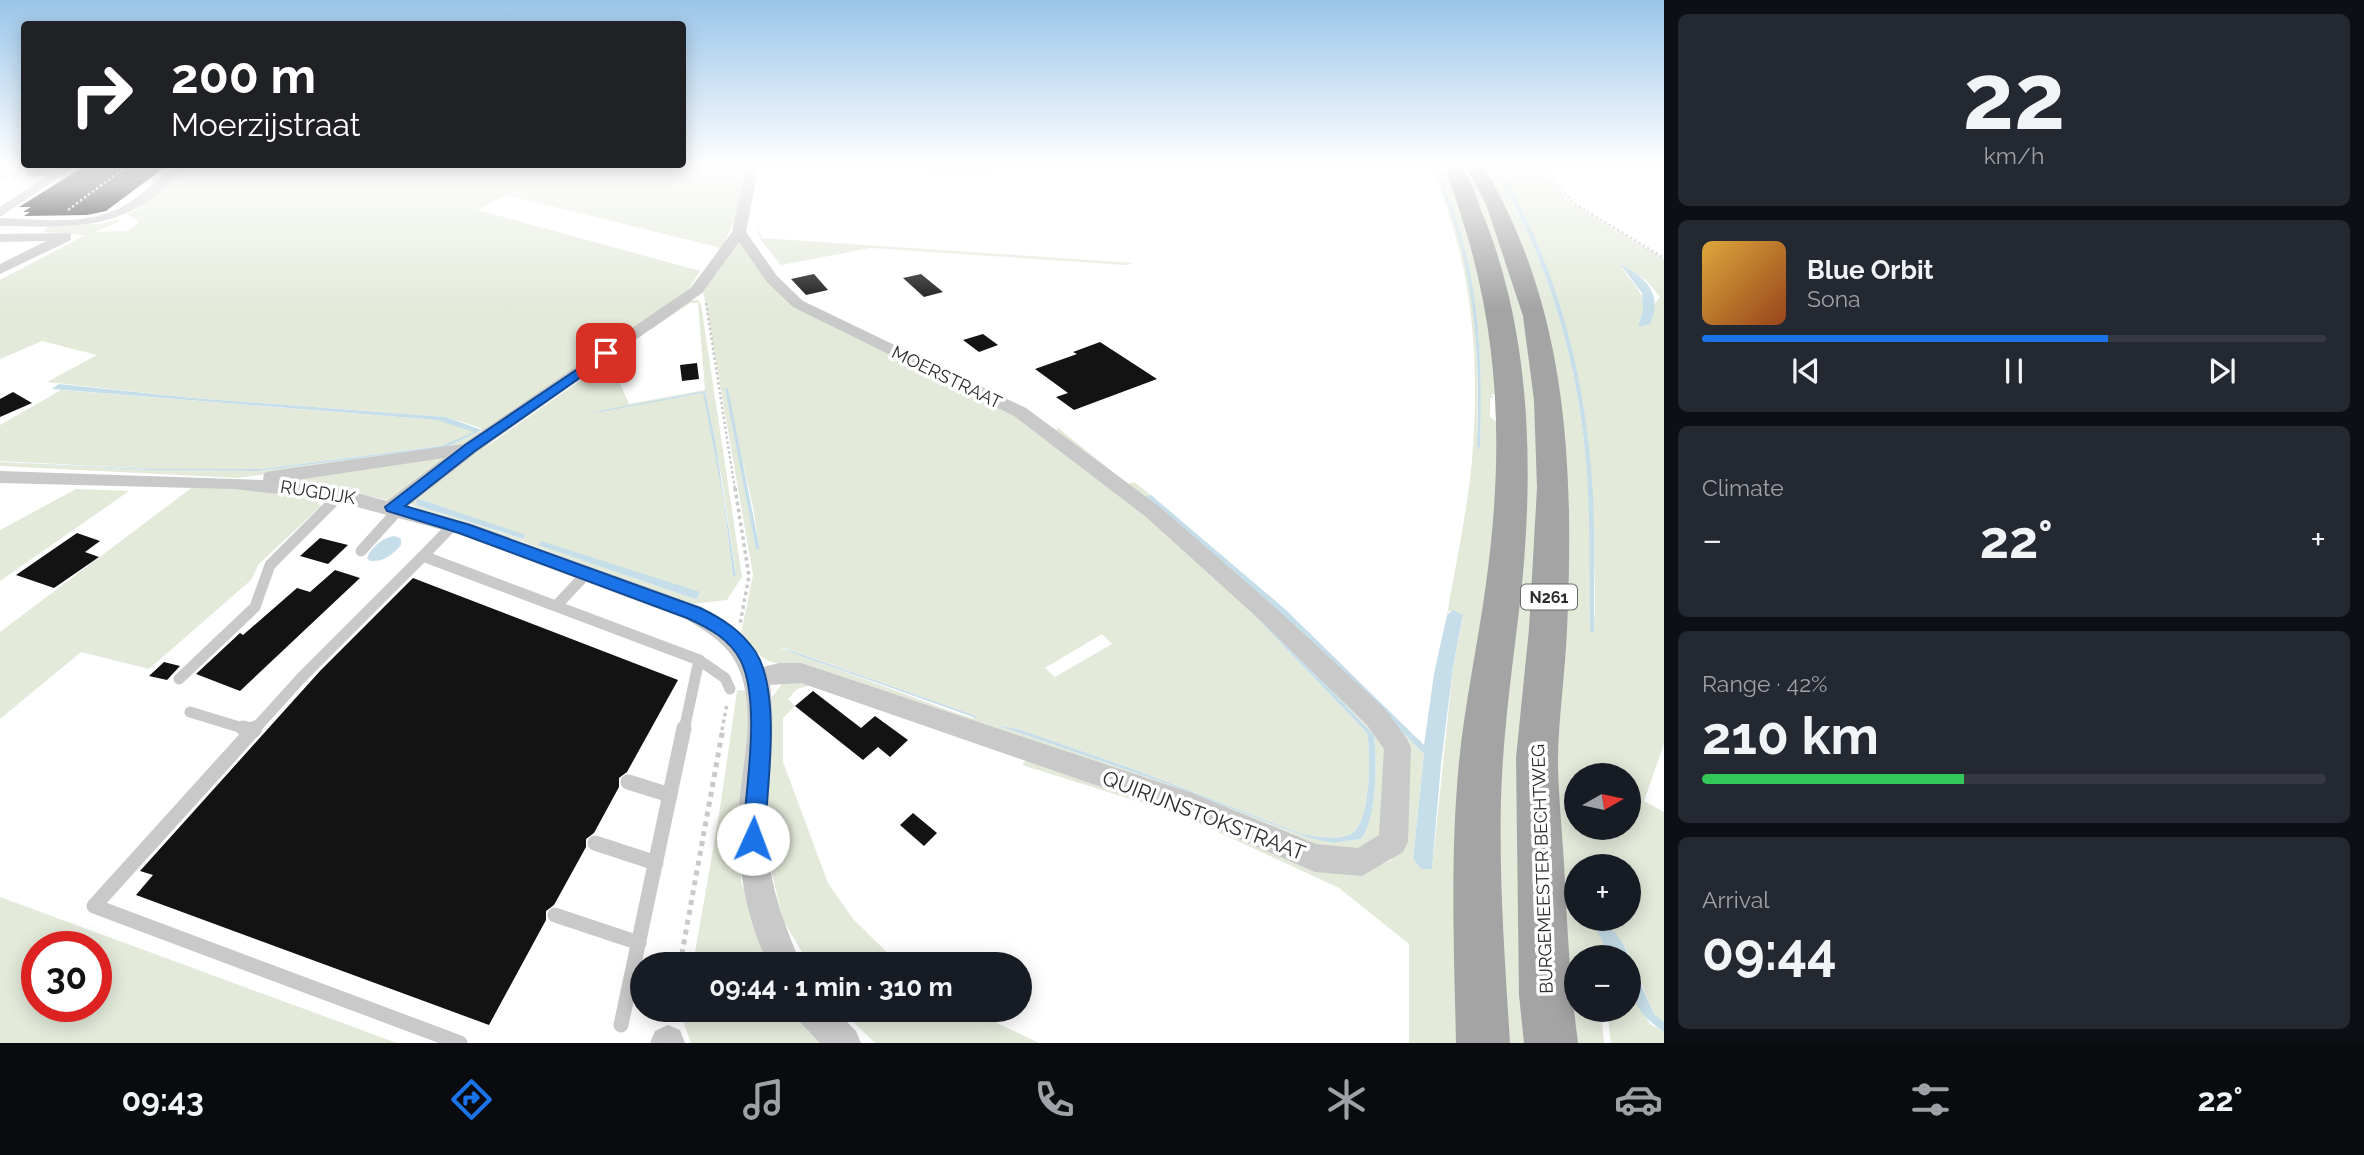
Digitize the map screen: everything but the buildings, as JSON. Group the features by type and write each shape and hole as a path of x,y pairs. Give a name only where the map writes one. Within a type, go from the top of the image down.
{"main road":[{"name":"N261","path":"1472,213 1486,248 1501,309 1511,390 1512,477 1504,581 1484,726 1476,872 1483,1043"},
{"name":"BURGEMEESTER BECHTWEG","path":"1500,213 1516,253 1535,316 1548,400 1553,488 1548,629 1537,758 1545,995 1551,1043"}],"street":[{"path":"0,222 95,220 121,213"},
{"path":"396,508 470,448 697,290 739,232 743,213"},
{"path":"28,237 51,221"},
{"name":"MOERSTRAAT","path":"739,232 772,279 798,304 1020,412 1153,512 1214,566"},
{"path":"0,237 66,237 0,270"},
{"path":"234,483 470,448"},
{"name":"RUGDIJK","path":"0,477 234,483 341,495 453,525 694,613 719,625 748,657 757,679 761,727 754,792 754,850 758,896 780,952"},
{"name":"QUIRIJNSTOKSTRAAT","path":"757,679 779,673 801,673 1192,806 1315,858 1362,863 1393,842 1398,747 1376,717 1214,566"},
{"path":"824,1022 844,1043"}],"lane":[{"path":"179,679 255,607 270,565 341,495"},
{"path":"361,551 396,508"},
{"path":"453,525 301,678 94,906 460,1043"},
{"path":"423,556 699,660 725,678 730,689"},
{"path":"557,606 587,573"},
{"path":"621,1026 699,660"},
{"path":"190,712 253,732"},
{"path":"628,782 670,795"},
{"path":"595,843 656,863"},
{"path":"555,915 639,943"}],"path":[{"path":"51,221 63,213"},
{"path":"1590,213 1664,258"},
{"path":"697,290 704,298 711,322 749,576 738,643"},
{"path":"682,952 730,689"}],"green space":[{"path":"488,213 700,271 686,293 720,249 578,213 737,213 724,244 692,289 492,432 472,442 432,452 238,478 0,466 0,462 147,470 259,471 447,447 476,433 441,446 262,469 150,469 0,461 0,425 61,390 437,420 481,432 481,428 446,417 193,398 47,382 97,355 42,341 0,359 0,280 85,235 44,232 48,226 99,224 119,219 119,222 95,232 128,231 139,222 126,214","holes":["631,328 634,330 494,430 488,429"]},
{"path":"1449,213 1452,213 1458,232 1475,323 1477,447 1480,448 1481,410 1478,338 1468,268 1459,234 1452,213 1467,213 1479,250 1499,396 1491,394 1494,397 1490,398 1490,417 1501,425 1461,1043 1409,1043 1409,944 1339,888 1181,815 1022,765 1029,757 1371,870 1391,860 1397,852 1407,753 1057,432 1057,427 1128,484 1134,482 1151,495 1146,497 1339,668 1424,754 1413,859 1421,869 1432,869 1453,667 1463,617 1449,611 1447,615 1466,509 1475,409 1473,337 1455,233"},
{"path":"1478,213 1490,213 1516,283 1529,344 1540,450 1529,1043 1503,1043 1499,786 1519,576"},
{"path":"1507,213 1518,213 1542,267 1574,375 1589,495 1590,631 1593,632 1595,590 1592,497 1580,398 1557,301 1522,213 1587,213 1664,259 1664,744 1644,801 1664,812 1664,1022 1654,1014 1641,980 1641,945 1623,945 1610,931 1641,931 1641,854 1564,854 1564,898 1557,771 1566,610 1513,225","holes":["1620,263 1646,280 1660,297 1639,323 1643,312 1642,296"]},
{"path":"755,221 762,238 1134,263 1126,265 871,248 781,265 761,240"},
{"path":"748,242 769,276 798,302 995,401 1066,447 1158,521 1319,667 1367,717 1385,744 1388,777 1384,817 1375,842 1369,848 1350,855 1308,849 1242,818 1149,782 806,666 774,663 756,652 741,633 753,575 706,304 700,291 731,248 738,243","holes":["726,388 753,507 759,545 756,550","1250,611 1299,656 1374,735 1373,804 1361,839 1333,843 1309,838 1159,781 996,725 1018,729 1136,770 1302,834 1333,838 1351,834 1358,827 1362,816 1369,771 1367,733","1102,634 1112,644 1055,677 1045,668","781,648 976,716 972,718"]},
{"path":"698,300 701,304 742,577 727,600 691,604 521,541 420,510 412,505 411,499 638,335 642,335 482,450 610,359 629,404 705,390 698,303 690,303 652,329 649,328 687,301","holes":["705,391 722,480 736,575 733,576 724,502 704,393 642,403","425,501 526,536 522,539 416,505","541,542 700,593 697,599 689,597 539,545"]},
{"path":"455,454 391,501 335,488 275,480"},
{"path":"194,486 268,490 321,497 317,504 322,505 259,564 251,580 149,669 81,652 0,719 0,632"},
{"path":"76,489 129,491 0,581 0,530"},
{"path":"801,680 1011,751 1009,755 811,685 797,689 788,699 795,706 783,718 783,762 828,883 853,919 887,952 802,952 783,920 766,848 772,697 782,684"},
{"path":"737,691 747,691 749,715 741,798 741,882 768,952 695,952 719,815"},
{"path":"0,897 92,931 21,931 21,1022 112,1022 112,938 397,1043 0,1043"},
{"path":"1566,931 1598,931 1605,945 1567,945"},
{"path":"1641,1009 1650,1024 1664,1032 1664,1043 1611,1043 1608,1022 1641,1022"},
{"path":"683,1022 811,1022 829,1043 691,1043"},
{"path":"853,1022 995,1022 1039,1043 875,1043"},
{"path":"1571,1022 1602,1022 1604,1043 1572,1043"}],"water":[{"path":"1450,213 1454,213 1459,227 1473,289 1480,352 1480,448 1477,447 1476,337 1466,268"},
{"path":"1518,213 1522,213 1551,280 1563,315 1580,386 1593,495 1594,633 1590,631 1587,473 1574,375 1554,302"},
{"path":"1619,263 1637,274 1650,287 1655,303 1650,324 1638,327 1643,310 1642,293"},
{"path":"59,384 193,398 446,417 482,430 447,447 259,471 147,470 0,462 150,469 262,469 441,446 474,432 437,420 52,389"},
{"path":"725,388 728,388 759,545 756,550"},
{"path":"705,391 715,440 736,576 733,576 724,502 703,393 591,414"},
{"path":"1151,495 1286,610 1424,745 1434,674 1447,615 1453,610 1463,615 1453,667 1441,764 1432,869 1421,869 1413,859 1424,754 1339,668 1145,497"},
{"path":"417,499 526,535 523,539 416,505"},
{"path":"395,536 401,539 401,545 391,555 375,561 367,558 378,543"},
{"path":"541,541 700,592 697,599 689,597 538,545"},
{"path":"1250,611 1299,656 1374,735 1373,804 1361,839 1333,843 1309,838 1159,781 996,725 1018,729 1136,770 1302,834 1333,838 1351,834 1358,827 1366,802 1369,771 1367,733"},
{"path":"781,647 976,716 976,718 793,653"},
{"path":"1597,931 1613,931 1623,945 1605,945"},
{"path":"1641,984 1654,1014 1664,1022 1664,1032 1641,1012"}],"route":[{"path":"606,353 470,448 393,507 465,529 694,613 719,625 732,636 748,657 757,679 761,727 754,792 753,839"}]}
